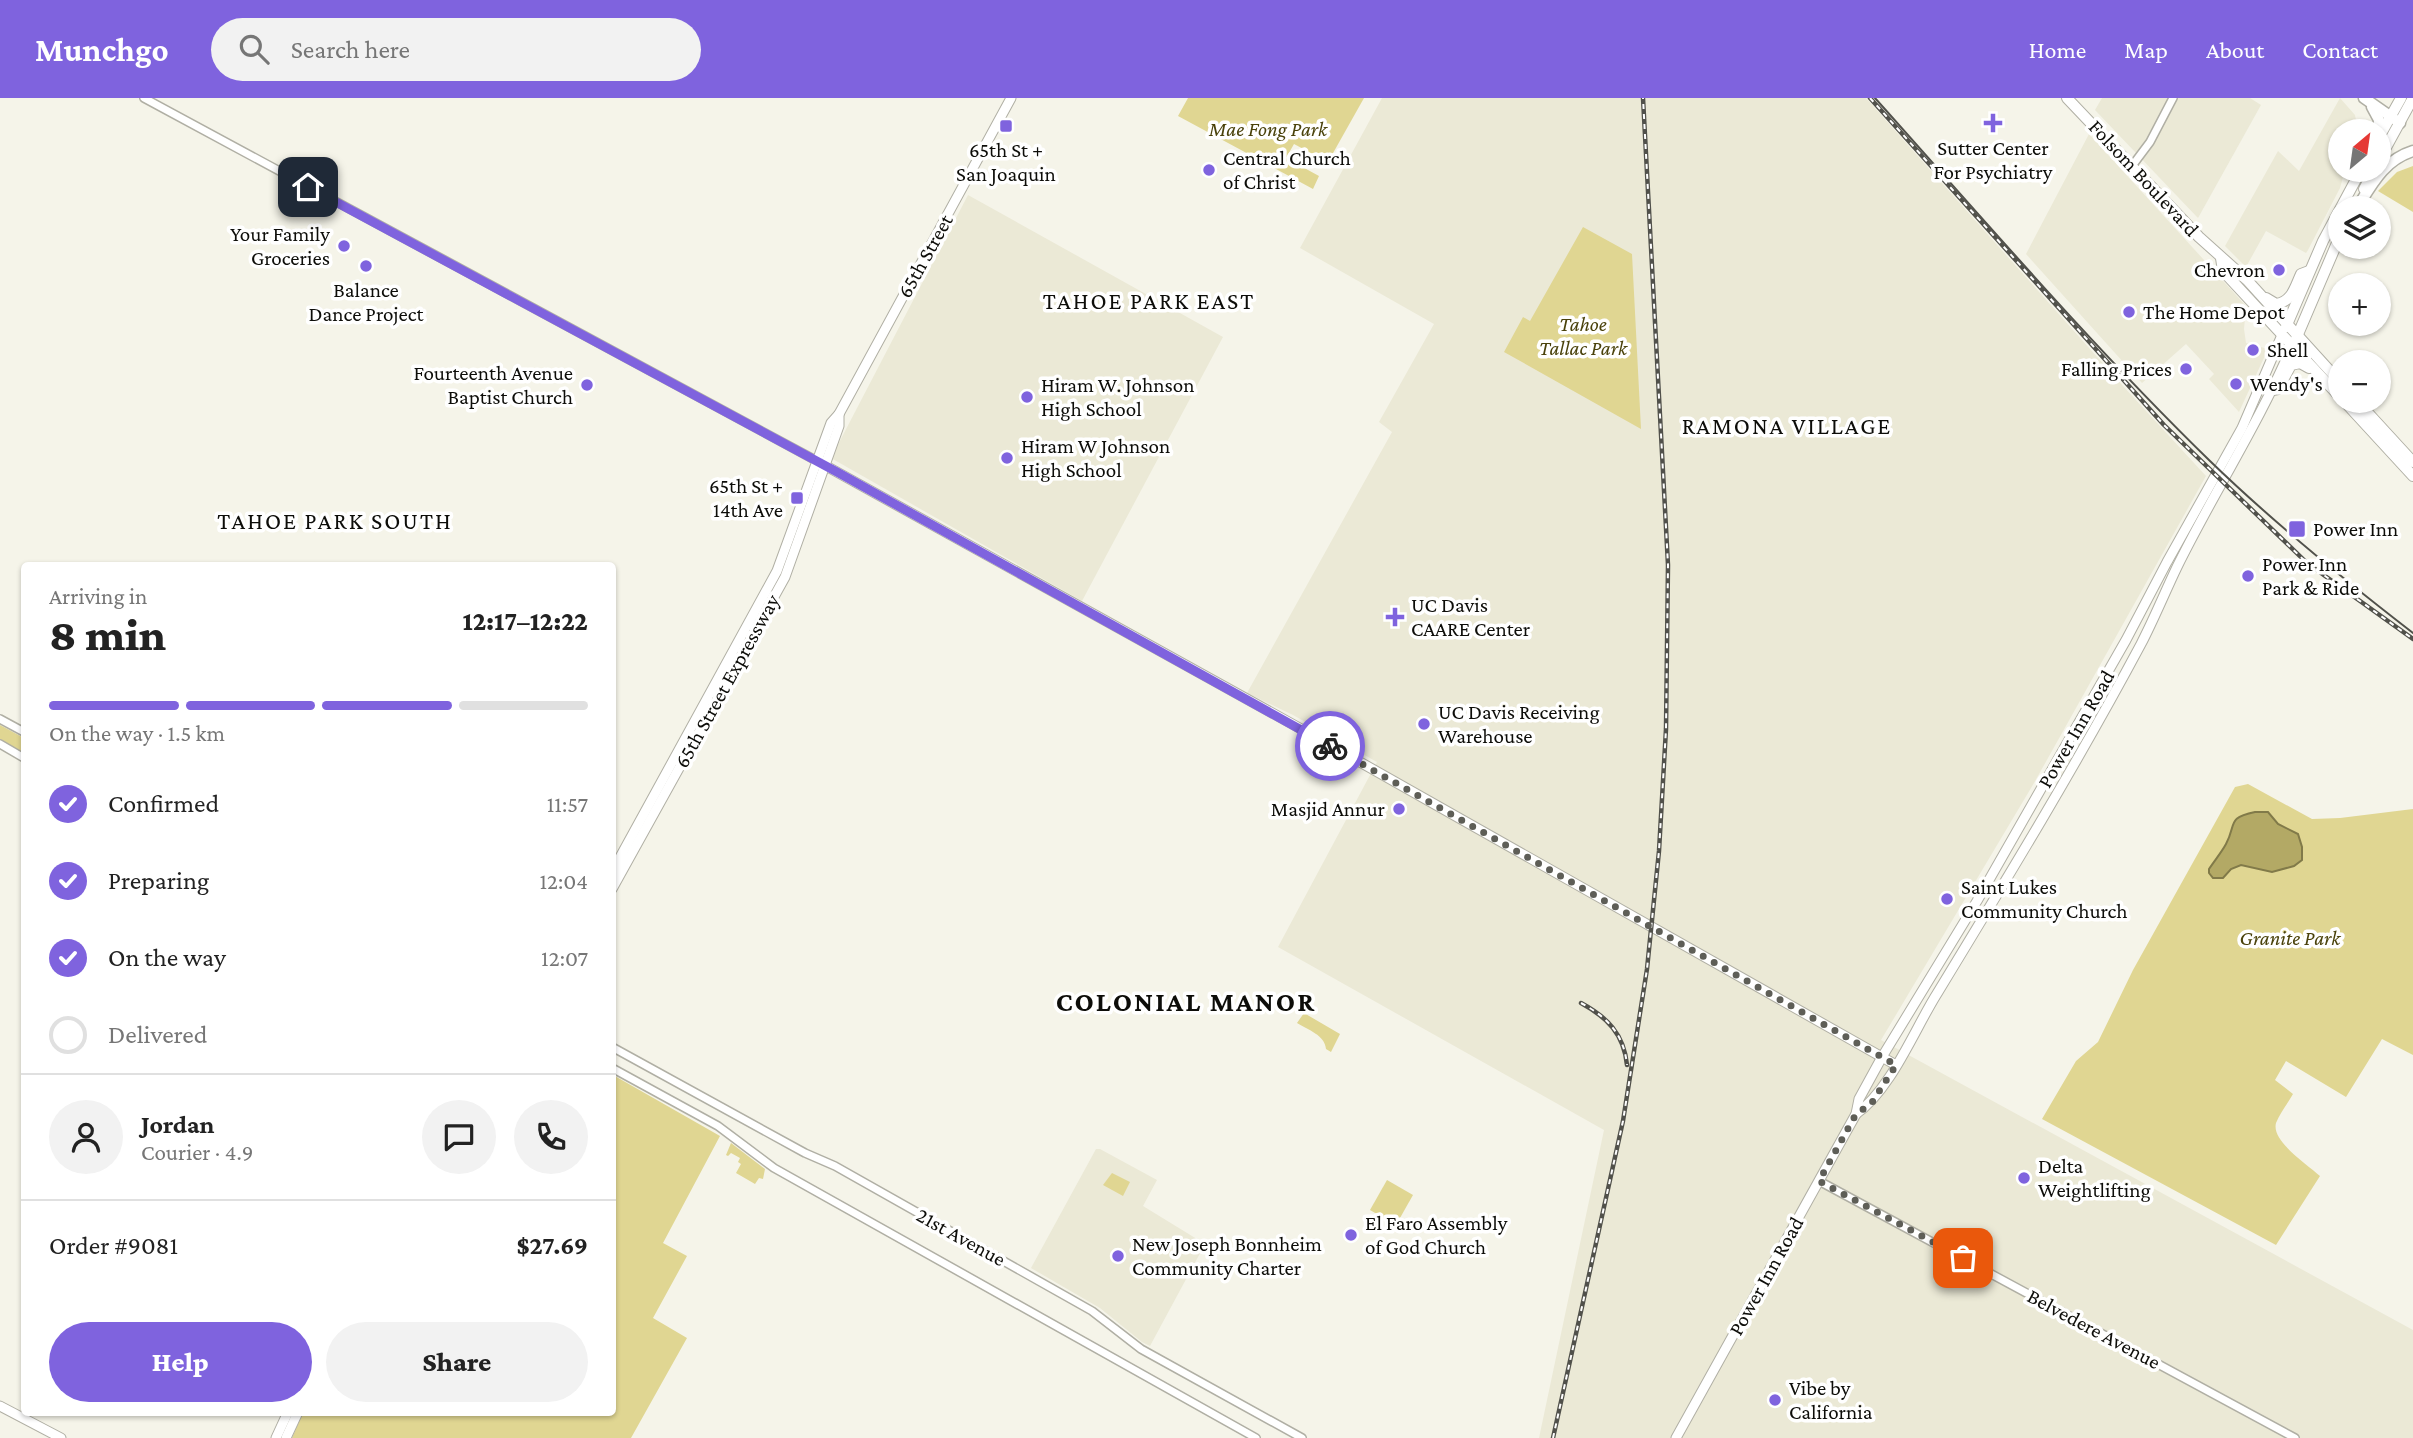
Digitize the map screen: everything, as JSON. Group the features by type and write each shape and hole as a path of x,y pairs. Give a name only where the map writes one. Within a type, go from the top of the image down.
{"highway":[{"path":"2366,100 2395,120"},
{"path":"2366,100 2378,119"},
{"path":"2363,196 2384,167 2413,151"}],"main road":[{"name":"65th Street","path":"821,464 831,423 839,414 1011,98"},
{"name":"Folsom Boulevard","path":"2067,98 2182,220 2221,258 2232,265 2328,369"},
{"path":"2391,130 2401,98"},
{"path":"2391,124 2413,98"},
{"path":"2282,335 2309,271 2354,182"},
{"name":"Folsom Boulevard","path":"2221,258 2224,271 2328,384"},
{"path":"2292,346 2330,259"},
{"path":"2260,295 2276,304 2286,301 2301,274 2309,271"},
{"name":"Power Inn Road","path":"1676,1438 1856,1114 1859,1099 1882,1057 1977,901 2126,640 2242,428 2282,335"},
{"name":"Power Inn Road","path":"1856,1114 1871,1104 2007,880 2140,645 2177,567 2273,390 2292,346"},
{"path":"2273,390 2278,389 2289,367 2294,363 2317,372"},
{"path":"2355,413 2413,476"},
{"path":"2368,413 2413,461"},
{"name":"65th Street Expressway","path":"616,865 777,571 821,464"},
{"name":"65th Street Expressway","path":"616,883 785,577 821,464"},
{"path":"821,464 1321,740 1896,1065"},
{"path":"0,1406 61,1438"},
{"path":"276,1438 286,1416"},
{"path":"286,1438 296,1416"}],"street":[{"path":"144,98 821,464"},
{"path":"2132,166 2150,142 2173,98"},
{"path":"0,719 21,730"},
{"path":"0,744 21,756"},
{"name":"21st Avenue","path":"616,1049 805,1153 835,1166 1092,1311 1142,1349 1302,1438"},
{"name":"21st Avenue","path":"616,1070 718,1126 774,1168 1256,1438"},
{"name":"Belvedere Avenue","path":"1819,1181 2295,1438"}],"shaded area":[{"path":"1382,98 1866,98 2206,476 2034,783 1881,1040 2413,1330 2413,1438 1539,1438 1604,1130 1278,947 1377,762 1293,715 1247,693 1392,432 1379,422 1434,324 1300,248"},
{"path":"2102,98 2250,98 2261,105 2198,218 2095,110"},
{"path":"2340,98 2356,119 2328,119"},
{"path":"2328,119 2328,182 2342,182 2336,196 2328,196 2328,211 2308,250 2306,253 2266,231 2246,267 2225,246 2278,151 2299,171"},
{"path":"2089,134 2246,306 2246,343 2268,349 2239,412 2209,379 2214,374 2186,344 2142,383 2026,254"},
{"name":"Hiram W. Johnson High School","path":"968,195 1223,337 1082,601 831,458"},
{"path":"2255,812 2268,812 2278,824 2298,834 2302,860 2294,866 2272,872 2241,865 2231,869 2223,878 2213,878 2209,869 2226,844 2236,819"},
{"name":"New Joseph Bonnheim Community Charter","path":"1096,1149 1157,1180 1143,1206 1205,1244 1150,1346 1100,1308 1031,1268"}],"green space":[{"name":"Mae Fong Park","path":"1188,98 1364,98 1328,162 1294,144 1286,158 1319,176 1313,189 1178,116"},
{"path":"2413,166 2413,212 2391,199 2391,196 2378,191 2387,182 2391,182 2397,172"},
{"name":"Tahoe Tallac Park","path":"1583,227 1632,254 1641,429 1504,352 1523,317 1530,321"},
{"path":"0,725 21,736 21,753 0,741"},
{"name":"Granite Park","path":"2248,784 2312,819 2413,809 2413,1055 2382,1039 2346,1097 2286,1061 2275,1080 2293,1094 2276,1123 2276,1130 2285,1145 2320,1176 2276,1245 2042,1119 2076,1061 2098,1042 2133,970 2235,787"},
{"path":"1304,1013 1340,1034 1331,1052 1326,1049 1319,1036 1297,1023"},
{"path":"616,1077 720,1136 663,1243 687,1256 653,1318 687,1338 631,1438 292,1438 301,1416 616,1416"},
{"path":"731,1143 765,1169 763,1179 759,1178 755,1184 736,1173 741,1164 738,1162 740,1158 731,1153 726,1155"},
{"path":"1112,1173 1130,1182 1123,1196 1103,1185"},
{"path":"1387,1180 1413,1195 1396,1225 1370,1210"}],"tram line":[{"path":"1875,98 2081,328 2210,461 2309,550 2413,633"}],"railway":[{"path":"1553,1438 1623,1121 1647,969 1659,851 1666,729 1668,565 1643,98"},
{"path":"1870,98 2164,425 2307,563 2413,639"},
{"path":"1581,1003 1599,1014 1613,1028 1622,1044 1627,1065"}],"way so far":[{"path":"1330,746 1896,1065 1871,1104 1856,1114 1819,1181 1963,1258"}],"place":[{"name":"Sutter Center For Psychiatry","path":"1993,123"},
{"name":"65th St + San Joaquin","path":"1006,126"},
{"name":"Central Church of Christ","path":"1209,170"},
{"name":"Your Family Groceries","path":"344,246"},
{"name":"Balance Dance Project","path":"366,266"},
{"name":"Chevron","path":"2279,270"},
{"name":"The Home Depot","path":"2129,312"},
{"name":"Shell","path":"2253,350"},
{"name":"Falling Prices","path":"2186,369"},
{"name":"Wendy's","path":"2236,384"},
{"name":"Fourteenth Avenue Baptist Church","path":"587,385"},
{"name":"Hiram W. Johnson High School","path":"1027,397"},
{"name":"Hiram W Johnson High School","path":"1007,458"},
{"name":"65th St + 14th Ave","path":"797,498"},
{"name":"Power Inn","path":"2297,529"},
{"name":"Power Inn Park & Ride","path":"2248,576"},
{"name":"UC Davis CAARE Center","path":"1395,617"},
{"name":"UC Davis Receiving Warehouse","path":"1424,724"},
{"name":"Masjid Annur","path":"1399,809"},
{"name":"Saint Lukes Community Church","path":"1947,899"},
{"name":"Delta Weightlifting","path":"2024,1178"},
{"name":"El Faro Assembly of God Church","path":"1351,1235"},
{"name":"New Joseph Bonnheim Community Charter","path":"1118,1256"},
{"name":"Vibe by California","path":"1775,1400"}],"district":[{"name":"TAHOE PARK EAST","path":"1149,301"},
{"name":"RAMONA VILLAGE","path":"1787,426"},
{"name":"TAHOE PARK SOUTH","path":"335,521"},
{"name":"COLONIAL MANOR","path":"1186,1001"}],"route":[{"path":"308,187 837,472 1330,746"}]}
